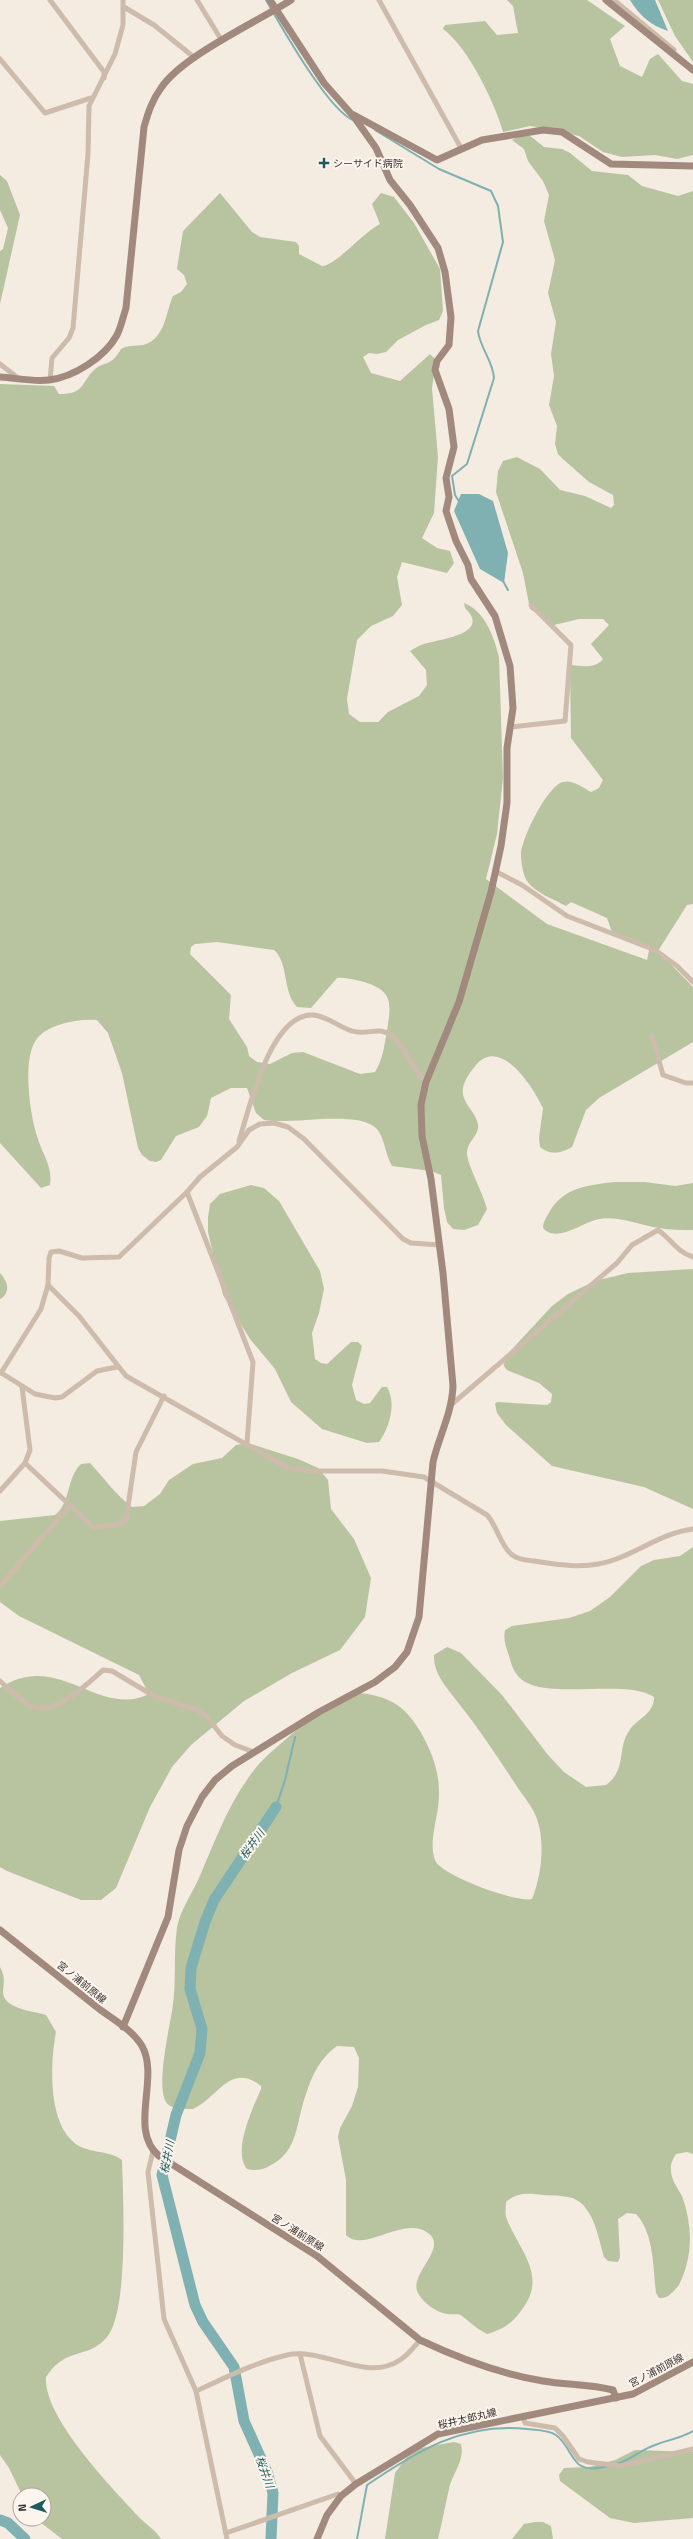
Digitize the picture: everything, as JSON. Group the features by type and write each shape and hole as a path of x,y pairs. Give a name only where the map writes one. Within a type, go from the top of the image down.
{"street":[{"path":"50,0 104,72 104,79"},
{"path":"50,380 52,358 69,338 73,328 88,154 88,113 92,98 104,79 115,54 123,25 123,0"},
{"path":"197,0 222,41"},
{"path":"123,2027 168,1917 179,1850 187,1826 215,1780 254,1752 319,1712 375,1682 395,1667 407,1652 419,1617 431,1480 437,1443 452,1404 452,1366 439,1245 431,1179 422,1136 420,1109 426,1082 459,1002 495,871 507,803 507,748 513,708 508,653 495,616 471,579 467,561 456,541 446,511 449,497 446,478 454,447 449,409 435,370 437,361 449,344 450,307 445,272 438,248 430,234 390,180 376,148 353,115 324,83 275,10 270,0"},
{"path":"0,377 50,380 74,372 95,359 117,334 126,308 144,127 150,106 161,87 176,70 291,0"},
{"path":"379,0 461,148"},
{"path":"606,0 693,70"},
{"path":"614,0 693,66"},
{"path":"124,7 154,25 195,58"},
{"path":"0,59 45,114 92,98"},
{"path":"353,115 437,160 446,158 461,148 503,136 543,130 562,132 611,164 693,166"},
{"path":"0,364 19,379"},
{"path":"510,727 565,721 571,645 531,605"},
{"path":"495,871 522,886 567,916 655,950 677,966 693,982"},
{"path":"237,1147 251,1096 273,1047 290,1024 301,1016 319,1016 354,1032 375,1030 386,1032 400,1044 417,1074 426,1082"},
{"path":"652,1036 663,1075 686,1083 693,1083"},
{"path":"117,1367 97,1371 62,1397 45,1397 22,1387 1,1373 41,1309 48,1285 49,1258 53,1251 82,1258 119,1257 187,1192 205,1172 237,1147 249,1130 260,1124 274,1123 288,1127 304,1139 339,1172 403,1239 412,1243 439,1245"},
{"path":"187,1192 253,1362 248,1443"},
{"path":"452,1404 616,1263 632,1245 658,1230 666,1236 672,1246 693,1257"},
{"path":"48,1285 79,1316 117,1367 126,1376 248,1443 288,1468 311,1471 382,1471 424,1477 431,1480 487,1515 494,1522 511,1554 530,1561 577,1566 598,1564 666,1536 693,1529"},
{"path":"0,1491 25,1463 30,1450 22,1387"},
{"path":"25,1463 93,1527 116,1525 126,1520 136,1452 164,1396"},
{"path":"0,1586 70,1505"},
{"path":"0,1681 32,1707 46,1709 68,1697 103,1670 112,1671 154,1696 202,1713 222,1736 235,1745 254,1752"},
{"name":"宮ノ浦前原線","path":"0,1930 123,2027 142,2046 145,2056 147,2080 147,2140 153,2151 173,2166 317,2256 420,2340 439,2350 518,2375 543,2381 597,2386 613,2390 616,2398 646,2389 693,2362"},
{"path":"153,2151 148,2172 164,2319 196,2391 227,2539"},
{"path":"196,2391 242,2370 287,2355 300,2354 372,2368 386,2367 401,2360 420,2340"},
{"path":"300,2354 320,2436 356,2484"},
{"name":"桜井太郎丸線","path":"317,2539 327,2515 341,2496 356,2484 438,2434 616,2398"},
{"path":"523,2416 525,2423 555,2428 563,2436 579,2459 588,2462 621,2466 693,2449"},
{"path":"226,2533 267,2520 332,2496 341,2496"}],"green space":[{"path":"507,0 587,0 625,26 610,39 620,66 642,77 650,59 658,54 682,81 693,84 693,155 677,159 655,155 622,157 603,152 579,136 543,128 530,126 503,132 494,106 471,62 452,37 443,29 445,25 485,21 497,35 518,33 513,6"},
{"path":"658,0 693,0 693,62 675,36"},
{"path":"524,134 529,135 544,147 562,149 570,153 592,171 628,175 642,186 678,196 693,191 693,904 687,905 658,951 693,987 693,1042 599,1098 586,1110 572,1147 556,1153 548,1152 540,1147 539,1138 543,1108 532,1088 515,1068 506,1060 496,1057 486,1058 476,1065 466,1079 463,1088 464,1098 478,1124 477,1132 467,1150 467,1154 487,1209 478,1225 464,1230 453,1229 447,1222 444,1208 441,1175 431,1171 392,1166 380,1133 368,1123 356,1120 340,1119 291,1121 264,1120 256,1113 247,1088 231,1088 211,1098 207,1116 199,1127 176,1136 161,1160 156,1162 150,1161 142,1155 138,1148 122,1073 108,1033 97,1020 82,1020 64,1023 41,1034 36,1040 29,1060 28,1073 30,1101 34,1126 49,1166 51,1178 50,1185 41,1188 0,1143 0,384 54,386 59,394 67,394 78,390 94,370 114,359 121,349 129,346 143,345 156,337 163,325 173,296 181,292 187,284 184,275 177,269 183,231 220,193 252,232 260,237 296,242 299,246 299,254 322,266 342,255 365,234 380,224 372,204 381,193 394,197 414,223 440,269 443,311 439,320 426,325 398,340 386,352 377,354 369,353 363,357 371,373 400,381 430,354 436,360 432,388 438,457 434,513 422,538 437,548 450,551 454,563 447,573 402,562 397,577 402,605 393,616 371,626 357,640 347,699 349,714 360,722 378,722 388,712 419,696 427,685 426,670 410,651 422,644 461,634 468,629 472,624 472,617 465,608 464,603 478,612 488,626 499,657 503,778 497,834 486,879 547,924 647,960 650,946 612,932 607,918 571,902 566,906 535,889 527,881 522,864 522,846 536,814 550,793 557,786 566,781 578,784 591,792 599,788 603,780 571,738 570,665 592,666 603,659 591,644 609,625 603,619 579,619 554,625 530,609 523,573 496,492 498,471 503,461 517,457 540,469 560,490 585,496 611,508 614,505 613,495 589,482 558,454 555,444 557,426 549,405 554,376 551,354 556,322 548,293 555,260 544,221 549,195 543,181 528,161 524,149 512,140","holes":["217,942 274,950 282,962 289,993 297,1007 311,1008 337,978 347,978 364,982 374,986 386,994 389,1006 388,1022 383,1053 375,1072 360,1074 303,1052 292,1053 270,1064 257,1062 249,1056 247,1047 229,1019 231,995 190,954 191,947 195,944"]},
{"path":"0,175 7,181 20,215 0,304 0,251 3,249 8,228 0,210"},
{"path":"615,1182 645,1182 675,1186 693,1183 693,1230 663,1229 611,1218 595,1220 569,1231 555,1234 548,1232 543,1228 544,1221 550,1211 562,1197 570,1192 587,1186"},
{"path":"251,1185 264,1188 279,1201 320,1271 324,1289 319,1313 312,1333 315,1359 321,1363 327,1364 351,1342 358,1342 362,1346 352,1385 356,1400 364,1404 370,1403 382,1387 387,1387 390,1394 392,1408 389,1423 379,1442 367,1443 322,1429 291,1402 275,1369 250,1339 223,1295 208,1232 210,1204 220,1194"},
{"path":"693,1269 693,1509 644,1487 552,1466 506,1425 497,1413 495,1404 497,1402 547,1405 551,1402 552,1394 539,1383 507,1370 504,1366 503,1359 552,1306 568,1294 595,1281 628,1273"},
{"path":"0,1273 5,1279 7,1289 5,1295 0,1299"},
{"path":"248,1443 298,1459 318,1468 328,1480 331,1509 354,1539 371,1578 365,1617 340,1650 292,1673 244,1701 191,1745 172,1767 150,1807 116,1888 101,1900 81,1900 0,1867 0,1688 21,1678 41,1676 59,1679 95,1693 113,1698 131,1699 149,1694 139,1675 19,1616 0,1602 0,1521 55,1515 64,1504 73,1476 81,1464 90,1463 115,1492 132,1507 144,1506 160,1494 169,1480 193,1464 222,1458 236,1445"},
{"path":"693,1547 693,2154 687,2152 676,2154 671,2168 672,2177 686,2207 690,2230 687,2264 679,2285 668,2296 659,2298 656,2293 652,2251 649,2240 642,2222 636,2214 627,2213 618,2219 620,2257 618,2262 608,2261 604,2257 597,2230 589,2212 576,2200 565,2196 523,2194 514,2196 506,2202 506,2217 523,2250 532,2272 530,2296 512,2322 503,2328 487,2334 460,2315 435,2310 420,2297 416,2286 418,2278 434,2246 433,2239 428,2233 418,2229 407,2228 363,2240 354,2240 346,2235 346,2180 338,2137 340,2128 352,2106 358,2087 359,2058 354,2047 337,2046 326,2055 314,2073 308,2087 292,2144 280,2159 263,2169 247,2169 243,2161 242,2152 245,2129 261,2086 250,2080 241,2078 225,2084 202,2104 193,2109 174,2108 168,2105 163,2094 162,2084 166,2044 173,2001 177,1928 183,1908 199,1878 224,1819 249,1777 268,1755 316,1714 341,1698 357,1693 368,1694 388,1700 407,1713 420,1731 429,1749 436,1768 439,1787 433,1854 435,1860 440,1866 450,1873 479,1887 511,1897 532,1899 538,1881 542,1851 540,1831 534,1812 482,1734 442,1682 436,1669 434,1655 447,1647 461,1653 502,1695 548,1755 564,1772 586,1787 606,1785 617,1773 625,1738 632,1727 651,1708 654,1697 641,1691 624,1689 544,1688 529,1684 518,1676 513,1669 505,1643 505,1630 512,1626 569,1618 590,1611 610,1597 641,1566 654,1560 680,1556"},
{"path":"0,1967 4,1981 4,1997 7,2002 19,2008 46,2015 56,2032 52,2077 56,2110 61,2125 69,2137 79,2146 90,2150 107,2153 122,2160 122,2279 119,2303 114,2323 107,2337 100,2344 92,2349 61,2361 54,2367 46,2377 48,2393 55,2412 96,2470 161,2539 62,2539 46,2527 52,2527 52,2487 18,2487 9,2468 0,2455"},
{"path":"454,2442 461,2444 462,2450 460,2462 451,2483 438,2539 385,2539 395,2473 406,2458 421,2448"},
{"path":"635,2450 693,2452 693,2518 634,2523 610,2518 560,2481 559,2475 564,2468 589,2467 615,2460"},
{"path":"543,2522 551,2526 553,2539 512,2539 524,2524"}],"water":[{"path":"630,0 655,0 668,31 656,26 646,19"},
{"path":"461,494 479,494 493,501 508,553 504,583 480,569 454,511"}],"waterway":[{"path":"266,0 318,84 331,101 343,113 353,120"},
{"path":"375,130 439,169 491,191 498,206 503,242 478,331 494,378 467,464 452,476 455,495 460,503"},
{"path":"503,581 508,590"},
{"path":"276,1807 285,1780 295,1737"},
{"name":"桜井川","path":"271,2539 273,2493 267,2472 244,2421 234,2367 203,2322 195,2305 162,2175 176,2115 200,2053 202,2029 190,1989 191,1968 205,1922 214,1900 276,1807"},
{"path":"357,2539 367,2485 423,2450 462,2435 482,2430 504,2428 546,2431 556,2435 580,2465 586,2468 608,2466"},
{"path":"616,2464 627,2460 650,2447 693,2431"},
{"path":"0,2520 8,2523 25,2539"}],"place":[{"name":"シーサイド病院","path":"324,163"}]}
